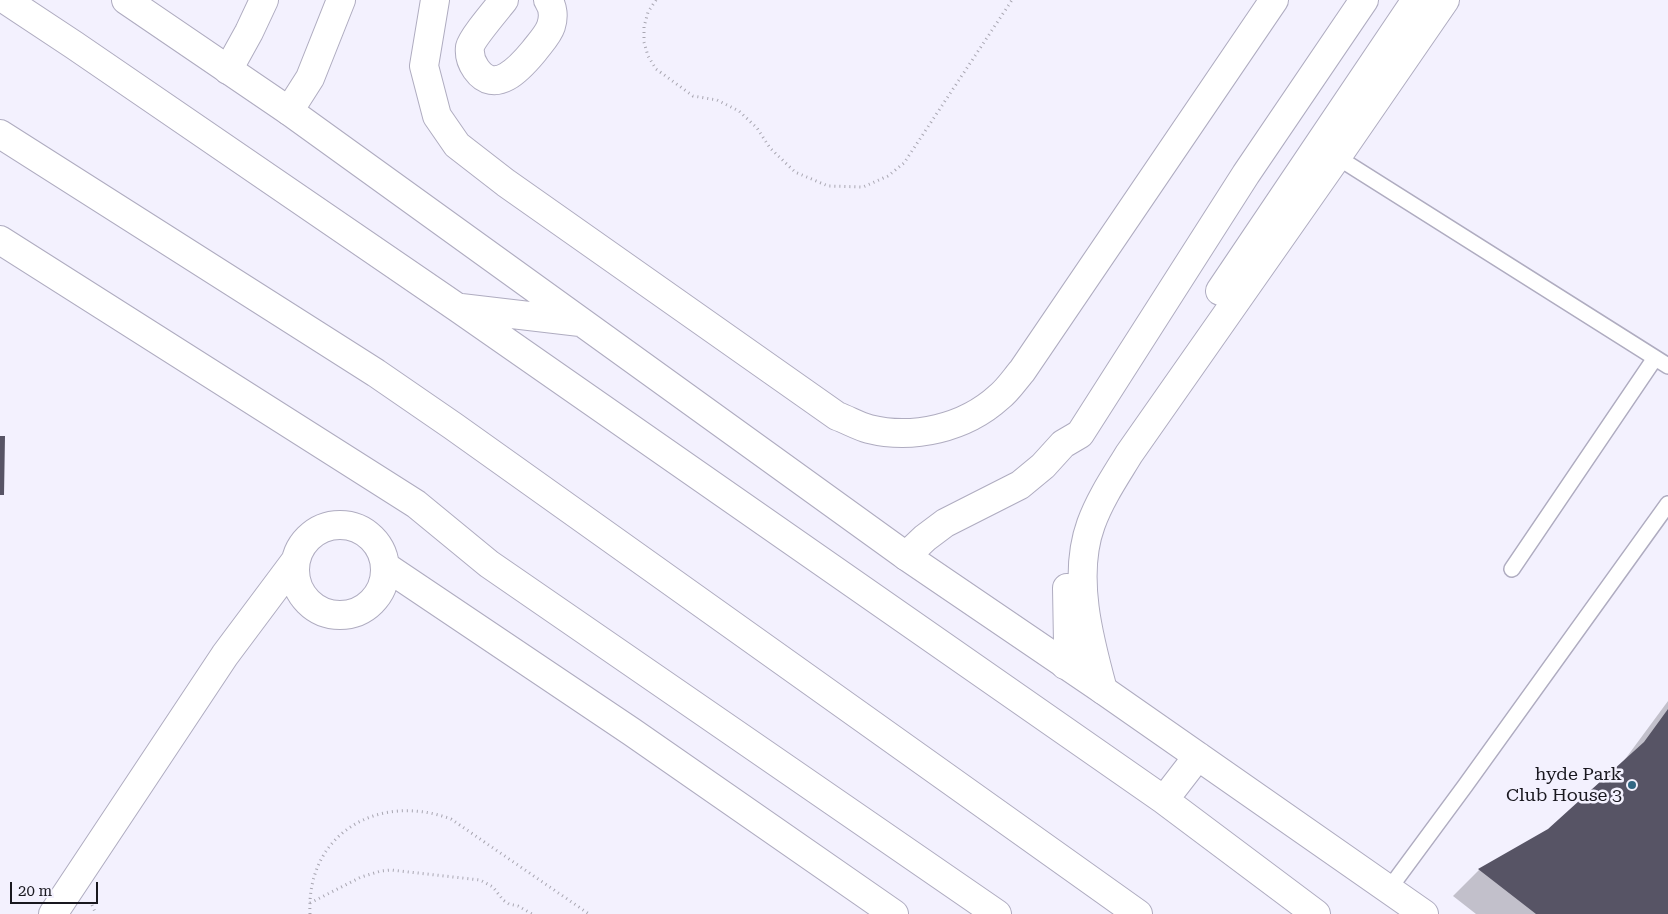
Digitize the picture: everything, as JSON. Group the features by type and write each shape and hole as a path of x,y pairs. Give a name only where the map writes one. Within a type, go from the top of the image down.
{"street":[{"path":"6,0 458,308 1164,800 1316,914"},
{"path":"126,0 289,111 906,556 1103,690 1424,914"},
{"path":"228,70 250,32 264,0"},
{"path":"289,111 310,78 341,0"},
{"path":"435,0 424,66 438,116 457,145 514,189 837,416 869,429 904,433 938,430 970,417 1000,397 1022,371 1274,0"},
{"path":"504,0 470,46 470,62 480,75 496,80 508,76 519,68 546,36 552,25 553,13 548,0"},
{"path":"906,556 945,523 1020,485 1043,466 1063,444 1080,434 1246,174 1364,0"},
{"path":"1065,664 1068,643 1067,572 1072,530 1083,496 1416,0"},
{"path":"1103,690 1090,639 1083,589 1090,526 1098,507 1129,454 1445,0"},
{"path":"0,134 384,378 1138,914"},
{"path":"0,240 416,504 489,564 997,914"},
{"path":"458,308 581,322"},
{"path":"53,914 225,655 296,560 303,546 313,534 327,527 341,526 355,528 367,535 377,545 385,566 384,581 377,596 367,607 353,614 337,615 322,612 309,603 300,591 296,576 296,560"},
{"path":"385,566 632,732 894,914"},
{"path":"1164,800 1198,756"}],"lane":[{"path":"1337,157 1662,362 1512,569"},
{"path":"1388,889 1668,504"}],"path":[{"path":"656,0 648,12 644,27 644,42 648,56 656,69 693,96 717,100 739,111 756,128 770,148 796,172 828,186 863,187 888,176 904,163 1012,0"},
{"path":"310,914 309,904 312,884 329,848 342,833 359,822 377,814 397,810 416,810 434,813 451,820 589,914"},
{"path":"309,904 361,877 391,870 480,880 493,887 503,900 509,904 518,906 532,914"}],"building":[{"path":"0,436 5,436 4,495 0,495"},
{"name":"hyde Park Club House 3","path":"1668,709 1668,914 1536,914 1478,869 1548,829 1644,742"}],"place":[{"name":"hyde Park Club House 3","path":"1632,785"}]}
